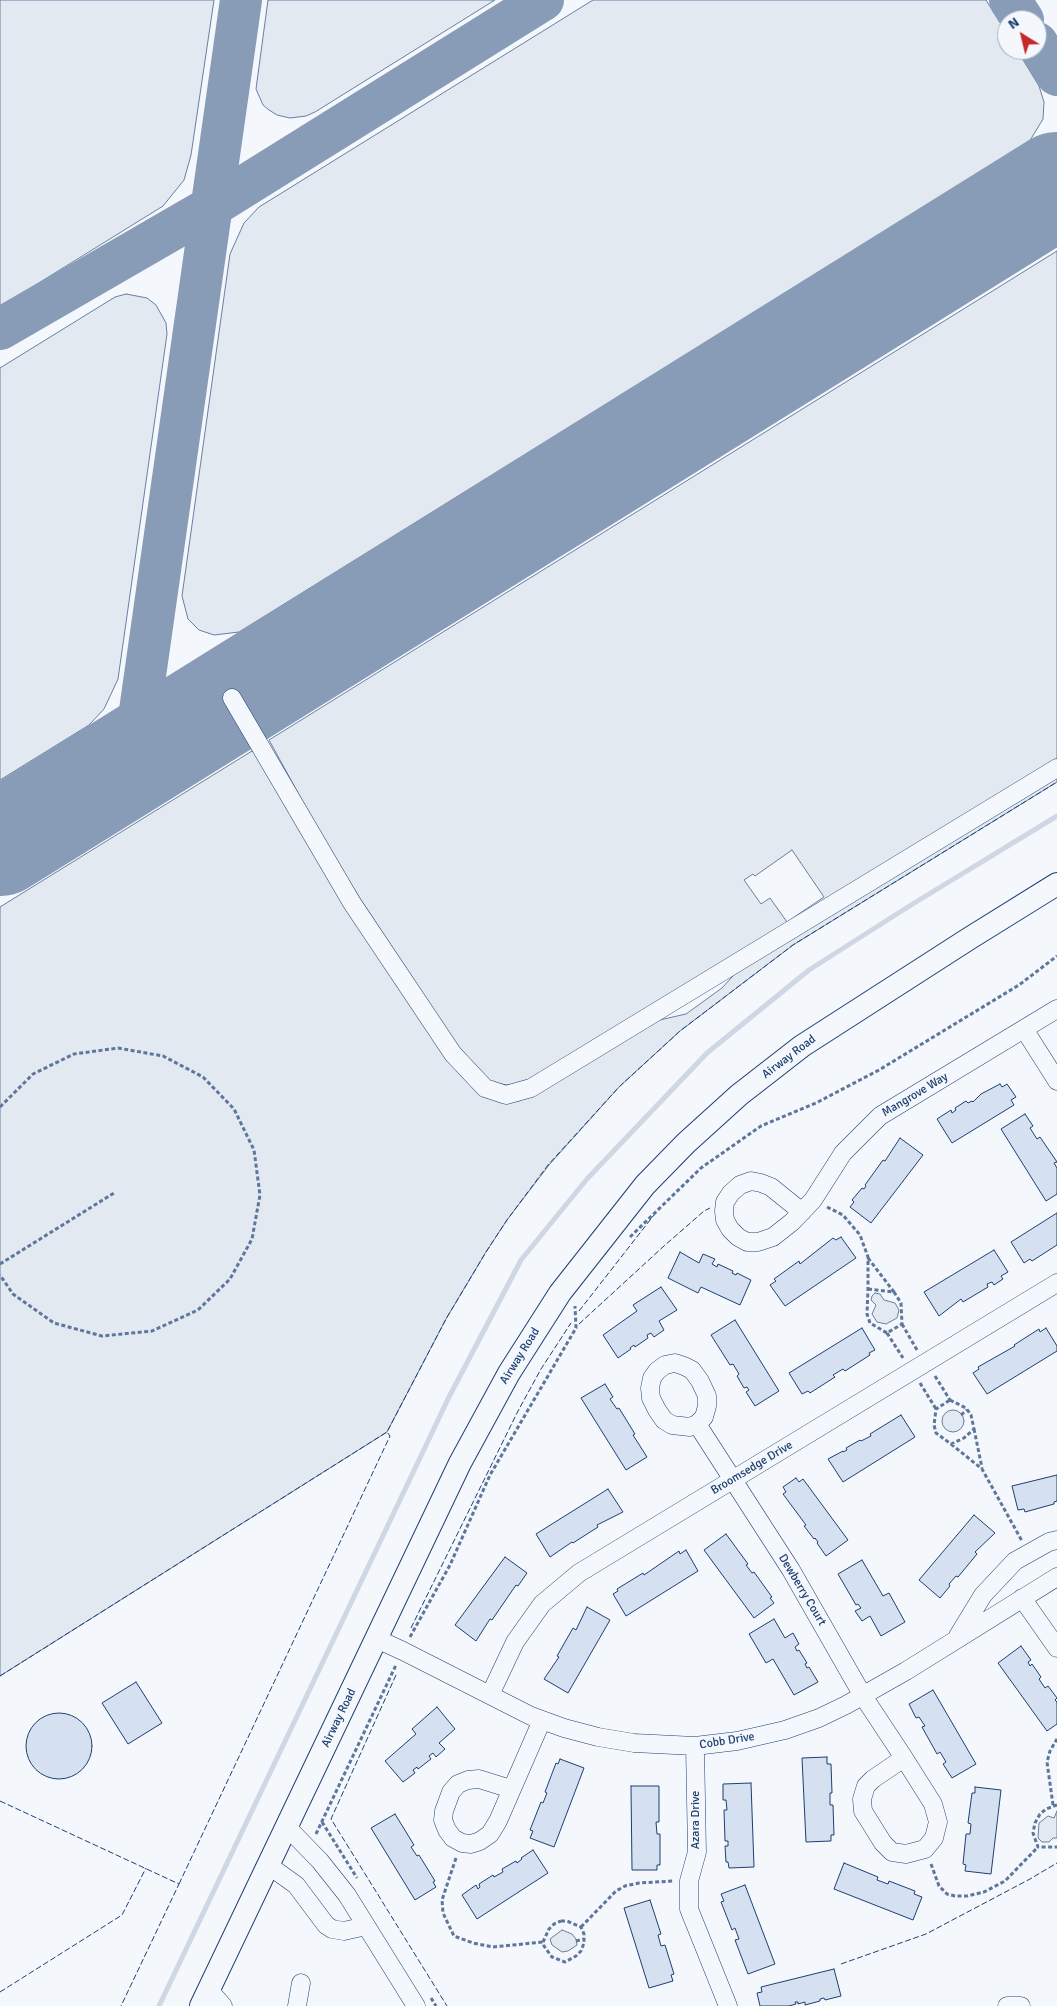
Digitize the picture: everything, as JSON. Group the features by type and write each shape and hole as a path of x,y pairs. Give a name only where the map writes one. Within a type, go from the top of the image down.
{"main road":[{"name":"Airway Road","path":"211,2001 268,1865 460,1463 509,1373 560,1293 645,1185 686,1143 739,1095 802,1046 1057,884"}],"street":[{"path":"232,698 352,903 453,1054 485,1088 506,1095 531,1088 1057,768"},
{"name":"Mangrove Way","path":"808,1206 843,1153 880,1116 1057,1008"},
{"path":"1024,1028 1057,1081"},
{"name":"Broomsedge Drive","path":"490,1695 515,1642 542,1604 579,1573 920,1368 1057,1283"},
{"name":"Dewberry Court","path":"697,1424 791,1570 863,1696 933,1804 938,1822 934,1838 925,1849"},
{"path":"956,1640 983,1595 1015,1561 1049,1542 1057,1540"},
{"name":"Cobb Drive","path":"377,1639 542,1720 598,1737 634,1743 695,1746 737,1741 784,1730 819,1718 863,1696 1057,1577"},
{"path":"1022,1598 1057,1646"},
{"path":"511,1789 479,1779 468,1780 458,1784 451,1792 447,1801 443,1820 447,1830 453,1838 462,1843 471,1844 480,1841 490,1834 498,1821 542,1720"},
{"name":"Azara Drive","path":"695,1746 697,1852 689,1881 688,1909 728,2006"},
{"path":"904,1758 866,1786 862,1799 863,1811 874,1832 892,1852 906,1854 925,1849"},
{"path":"287,1827 347,1895 416,2006"},
{"path":"268,1865 296,1885 326,1925 332,1929 344,1931 366,1926"},
{"path":"297,2006 301,1983"},
{"path":"1007,2006 1021,2006"}],"path":[{"path":"624,1243 701,1168 761,1126 816,1103 879,1070 1019,985 1057,956"},
{"path":"0,1107 33,1074 74,1054 118,1048 163,1056 203,1077 234,1110 254,1150 260,1195 252,1239 230,1279 198,1310 152,1331 102,1336 54,1323 13,1294 0,1276"},
{"path":"0,1264 114,1194"},
{"path":"808,1206 843,1216 860,1235 868,1257 902,1303 902,1324 916,1347 920,1368 920,1384 936,1409 934,1425 936,1433 982,1469"},
{"path":"868,1257 866,1314 870,1323 887,1333 902,1357 934,1375 950,1400 967,1410 971,1415 982,1469 1029,1553"},
{"path":"868,1289 894,1292"},
{"path":"309,1850 422,1612 450,1565 490,1475 576,1328 574,1308 580,1300"},
{"path":"897,1306 902,1303"},
{"path":"887,1333 902,1324"},
{"path":"936,1409 950,1400"},
{"path":"961,1415 967,1410"},
{"path":"951,1444 964,1438 974,1429"},
{"path":"1037,1845 1034,1833 1035,1823 1040,1814 1055,1805 1048,1762 1050,1750 1057,1739"},
{"path":"925,1849 940,1886 947,1894 967,1896 984,1892 1005,1881 1040,1840"},
{"path":"462,1843 442,1900 443,1913 454,1936 473,1943 493,1947 543,1942"},
{"path":"1037,1845 1057,1847"},
{"path":"581,1927 606,1899 616,1890 625,1886 646,1882 689,1881"},
{"path":"567,1921 581,1927 584,1944 576,1956 565,1962 552,1957 543,1942 549,1929 554,1924 567,1921"},
{"path":"576,1941 584,1939"}],"shaded area":[{"path":"0,0 214,0 191,155 184,180 163,206 0,307"},
{"path":"268,0 495,0 315,112 306,116 290,118 277,115 263,105 256,89"},
{"path":"593,0 986,0 997,18 997,60 1023,60 1039,86 1044,102 1043,119 1029,142 239,632 214,635 199,630 188,619 182,596 230,254 244,223 259,207"},
{"path":"1057,251 1057,763 527,1083 507,1085 490,1082 463,1054 359,897 325,842 269,740","holes":["792,850 824,897 787,922 770,898 761,904 744,880 753,874 755,876"]},
{"path":"126,294 147,298 156,305 166,323 167,334 118,679 104,709 89,725 0,780 0,368 115,297"},
{"path":"252,751 267,764 367,936 495,1099 519,1101 655,1021 686,1014 722,988 742,966 1057,775 1057,782 793,945 680,1031 619,1087 549,1165 507,1220 446,1319 387,1432 0,1676 0,907"},
{"path":"875,1293 880,1294 884,1300 895,1303 899,1310 897,1318 886,1324 877,1322 872,1314 876,1305 871,1300"},
{"path":"953,1410 961,1413 964,1421 961,1429 953,1432 945,1429 942,1421 945,1413"},
{"path":"1057,1811 1057,1838 1053,1838 1049,1842 1042,1842 1038,1838 1039,1823 1048,1816 1054,1818"},
{"path":"562,1930 572,1934 576,1939 577,1945 568,1951 562,1952 552,1945 550,1939"}],"building":[{"path":"1000,1084 1002,1087 1007,1084 1016,1097 1011,1100 1014,1105 952,1143 937,1119 951,1110 952,1113 956,1110 955,1108 966,1101 968,1103 973,1102 981,1094"},
{"path":"1025,1114 1033,1126 1030,1128 1037,1139 1040,1137 1057,1162 1054,1163 1057,1168 1057,1194 1046,1201 1001,1129"},
{"path":"900,1138 923,1155 871,1223 850,1207 854,1202 852,1200 862,1188 864,1189"},
{"path":"1057,1213 1057,1245 1032,1261 1030,1259 1024,1263 1011,1242"},
{"path":"841,1237 856,1258 785,1306 770,1285 776,1281 774,1279 799,1261 800,1264 833,1238 836,1240"},
{"path":"994,1250 1008,1272 1001,1276 1003,1279 994,1285 992,1282 987,1284 988,1287 963,1302 961,1299 939,1316 924,1292"},
{"path":"680,1252 699,1263 703,1254 715,1259 712,1264 717,1267 718,1264 733,1271 732,1273 736,1275 737,1273 751,1280 740,1305 701,1287 698,1293 668,1278"},
{"path":"661,1287 677,1310 659,1321 664,1330 654,1337 651,1333 647,1335 648,1338 635,1347 634,1345 618,1358 603,1335 637,1311 633,1305"},
{"path":"735,1320 779,1391 755,1406 746,1392 749,1390 747,1387 744,1388 733,1364 730,1365 711,1335"},
{"path":"862,1328 875,1350 845,1371 843,1369 833,1375 835,1377 810,1393 808,1391 802,1394 789,1373"},
{"path":"1046,1328 1057,1346 1057,1351 987,1394 973,1373 979,1369 978,1367 1015,1346 1039,1329 1040,1332"},
{"path":"605,1384 613,1397 610,1399 617,1409 619,1408 647,1457 626,1470 581,1398"},
{"path":"901,1415 915,1437 843,1482 828,1459 847,1450 846,1448 860,1440 871,1436 870,1434"},
{"path":"1057,1475 1057,1501 1054,1504 1025,1512 1024,1509 1018,1510 1012,1486"},
{"path":"796,1478 799,1482 803,1479 848,1540 826,1556 783,1494 786,1492 783,1487"},
{"path":"608,1489 623,1512 597,1525 598,1527 550,1557 536,1534"},
{"path":"974,1515 995,1533 975,1552 977,1554 958,1577 956,1576 949,1584 950,1586 940,1598 919,1580"},
{"path":"726,1534 748,1564 746,1565 752,1573 754,1572 772,1597 770,1598 774,1603 754,1618 704,1550"},
{"path":"686,1550 698,1571 626,1616 613,1594 618,1591 617,1589 643,1573 644,1575 679,1551 680,1554"},
{"path":"505,1557 527,1573 518,1586 516,1585 492,1620 490,1619 476,1641 455,1625"},
{"path":"862,1560 883,1596 889,1593 905,1622 881,1636 870,1616 862,1621 855,1611 861,1608 858,1604 856,1605 838,1574"},
{"path":"587,1607 610,1620 568,1693 544,1679 559,1657 557,1656 573,1628 576,1630"},
{"path":"774,1619 785,1638 793,1633 799,1644 795,1647 797,1651 799,1650 807,1663 805,1664 807,1668 809,1667 818,1682 794,1695 773,1659 766,1663 749,1634"},
{"path":"1021,1646 1031,1660 1028,1662 1030,1666 1032,1664 1041,1677 1039,1679 1045,1688 1048,1686 1057,1698 1055,1700 1057,1702 1057,1724 1047,1731 998,1663"},
{"path":"136,1682 162,1723 128,1744 102,1703"},
{"path":"933,1690 976,1764 952,1778 943,1764 946,1762 940,1752 937,1754 922,1727 925,1726 919,1717 916,1718 909,1704"},
{"path":"437,1707 455,1729 439,1743 445,1749 436,1757 433,1753 429,1756 431,1759 418,1769 417,1767 413,1770 415,1773 403,1782 385,1761 416,1734 412,1729"},
{"path":"59,1713 72,1716 82,1723 89,1733 92,1746 89,1759 82,1769 72,1776 59,1779 46,1776 36,1769 29,1759 26,1746 29,1733 36,1723 46,1716"},
{"path":"827,1757 827,1764 831,1764 832,1793 830,1793 830,1805 833,1805 834,1835 831,1835 831,1841 806,1842 802,1758"},
{"path":"560,1759 584,1768 554,1847 530,1838 533,1831 530,1830 541,1802 543,1803 547,1793 545,1792 556,1763 558,1764"},
{"path":"751,1783 754,1867 729,1868 728,1862 726,1862 725,1846 728,1846 728,1841 725,1841 724,1810 727,1810 726,1800 723,1800 723,1784"},
{"path":"631,1786 659,1786 659,1822 656,1822 657,1834 660,1834 660,1865 657,1865 657,1870 632,1870"},
{"path":"975,1787 1001,1790 991,1874 965,1871 966,1865 963,1864 966,1834 970,1834 971,1824 968,1823 972,1793 975,1793"},
{"path":"395,1814 414,1845 411,1847 417,1856 419,1855 435,1881 433,1882 436,1887 415,1900 371,1828"},
{"path":"533,1850 548,1873 477,1919 462,1895 476,1885 478,1889 480,1887 479,1884 493,1875 494,1877 503,1872 502,1869 516,1861 517,1863"},
{"path":"844,1863 878,1877 877,1880 888,1884 889,1881 915,1891 914,1894 922,1897 913,1920 834,1889"},
{"path":"745,1885 775,1964 748,1974 735,1940 739,1939 735,1928 732,1930 721,1902 724,1901 721,1894"},
{"path":"650,1900 661,1934 658,1935 661,1946 665,1945 674,1974 671,1975 673,1981 649,1988 624,1908"},
{"path":"834,1969 841,1996 825,2000 824,1998 820,1999 820,2001 805,2005 805,2002 798,2004 798,2002 795,2002 796,2004 789,2006 760,2006 757,1993 762,1992 761,1987"}],"waterway":[{"path":"159,2006 449,1397 521,1260 587,1179 707,1053 809,970 1057,816"}],"taxiway":[{"path":"133,760 241,0"},
{"path":"0,329 211,207 543,0"},
{"path":"1010,0 1016,10"},
{"path":"1047,59 1057,75"}],"runway":[{"path":"0,843 1057,185"}],"fence":[{"path":"0,1676 387,1432 446,1319 507,1220 548,1165 619,1087 680,1031 793,945 1057,782"},
{"path":"579,1324 664,1246 704,1211 710,1208"},
{"path":"579,1311 654,1215"},
{"path":"411,1628 518,1411 541,1369 571,1323"},
{"path":"179,1884 390,1436 387,1432"},
{"path":"396,1675 331,1819 447,2006"},
{"path":"0,1801 179,1884 121,2006"},
{"path":"841,1964 926,1934 1057,1863"},
{"path":"0,1992 122,1915 146,1868"}]}
